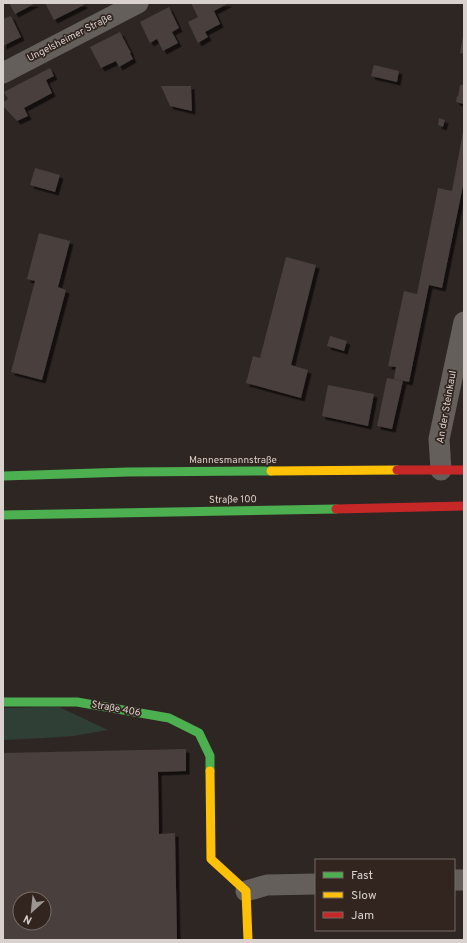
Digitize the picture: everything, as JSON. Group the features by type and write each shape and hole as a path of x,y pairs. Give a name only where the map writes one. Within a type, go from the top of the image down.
{"street":[{"name":"Ungelsheimer Straße","path":"3,73 138,3"},
{"name":"An der Steinkaul","path":"441,470 439,439 464,322"},
{"name":"Mannesmannstraße","path":"3,476 128,472 464,470"},
{"name":"Straße 100","path":"3,515 464,506"},
{"name":"Straße 406","path":"3,702 77,702 169,718 199,733 210,756 211,859 246,891"},
{"path":"248,940 246,891 268,885 315,884"}],"green space":[{"path":"59,707 108,730 73,736 3,740 3,708"}],"building":[{"path":"9,3 36,3 15,14"},
{"path":"45,3 83,3 84,5 54,20"},
{"path":"191,3 229,3 214,11 220,24 205,32 208,37 198,43 188,22 198,17"},
{"path":"169,7 179,28 172,32 178,43 163,51 157,39 150,43 140,22"},
{"path":"11,16 21,37 3,46 3,19"},
{"path":"120,32 133,59 119,67 116,61 101,68 90,47"},
{"path":"464,36 464,54 460,53"},
{"path":"374,65 399,71 397,82 371,76"},
{"path":"50,68 54,76 46,80 52,93 24,108 28,116 17,121 3,106 3,102 8,99 4,92"},
{"path":"460,85 464,85 464,104 456,102"},
{"path":"161,86 191,86 192,111 170,106"},
{"path":"439,118 445,120 443,127 438,125"},
{"path":"463,132 464,181 442,288 429,285 409,382 394,379 396,367 388,366 404,291 417,294 438,188 452,191"},
{"path":"35,168 60,175 55,192 30,185"},
{"path":"39,233 70,241 58,287 66,290 42,380 11,372 35,281 27,279"},
{"path":"286,257 316,265 291,365 308,370 301,398 246,383 253,356 260,358"},
{"path":"330,336 347,341 344,351 327,346"},
{"path":"387,378 403,381 392,429 377,426"},
{"path":"328,385 374,394 368,426 322,416"},
{"path":"186,749 186,771 158,772 159,834 175,833 177,940 3,940 3,753"}],"traffic: fast":[{"path":"3,476 128,472 271,471"},
{"path":"3,515 336,509"},
{"path":"3,702 77,702 169,718 199,733 210,756 210,771"}],"traffic: slow":[{"path":"271,471 397,470"},
{"path":"210,771 211,859 246,891 248,940"}],"traffic: jam":[{"path":"397,470 464,470"},
{"path":"336,509 464,506"}]}
